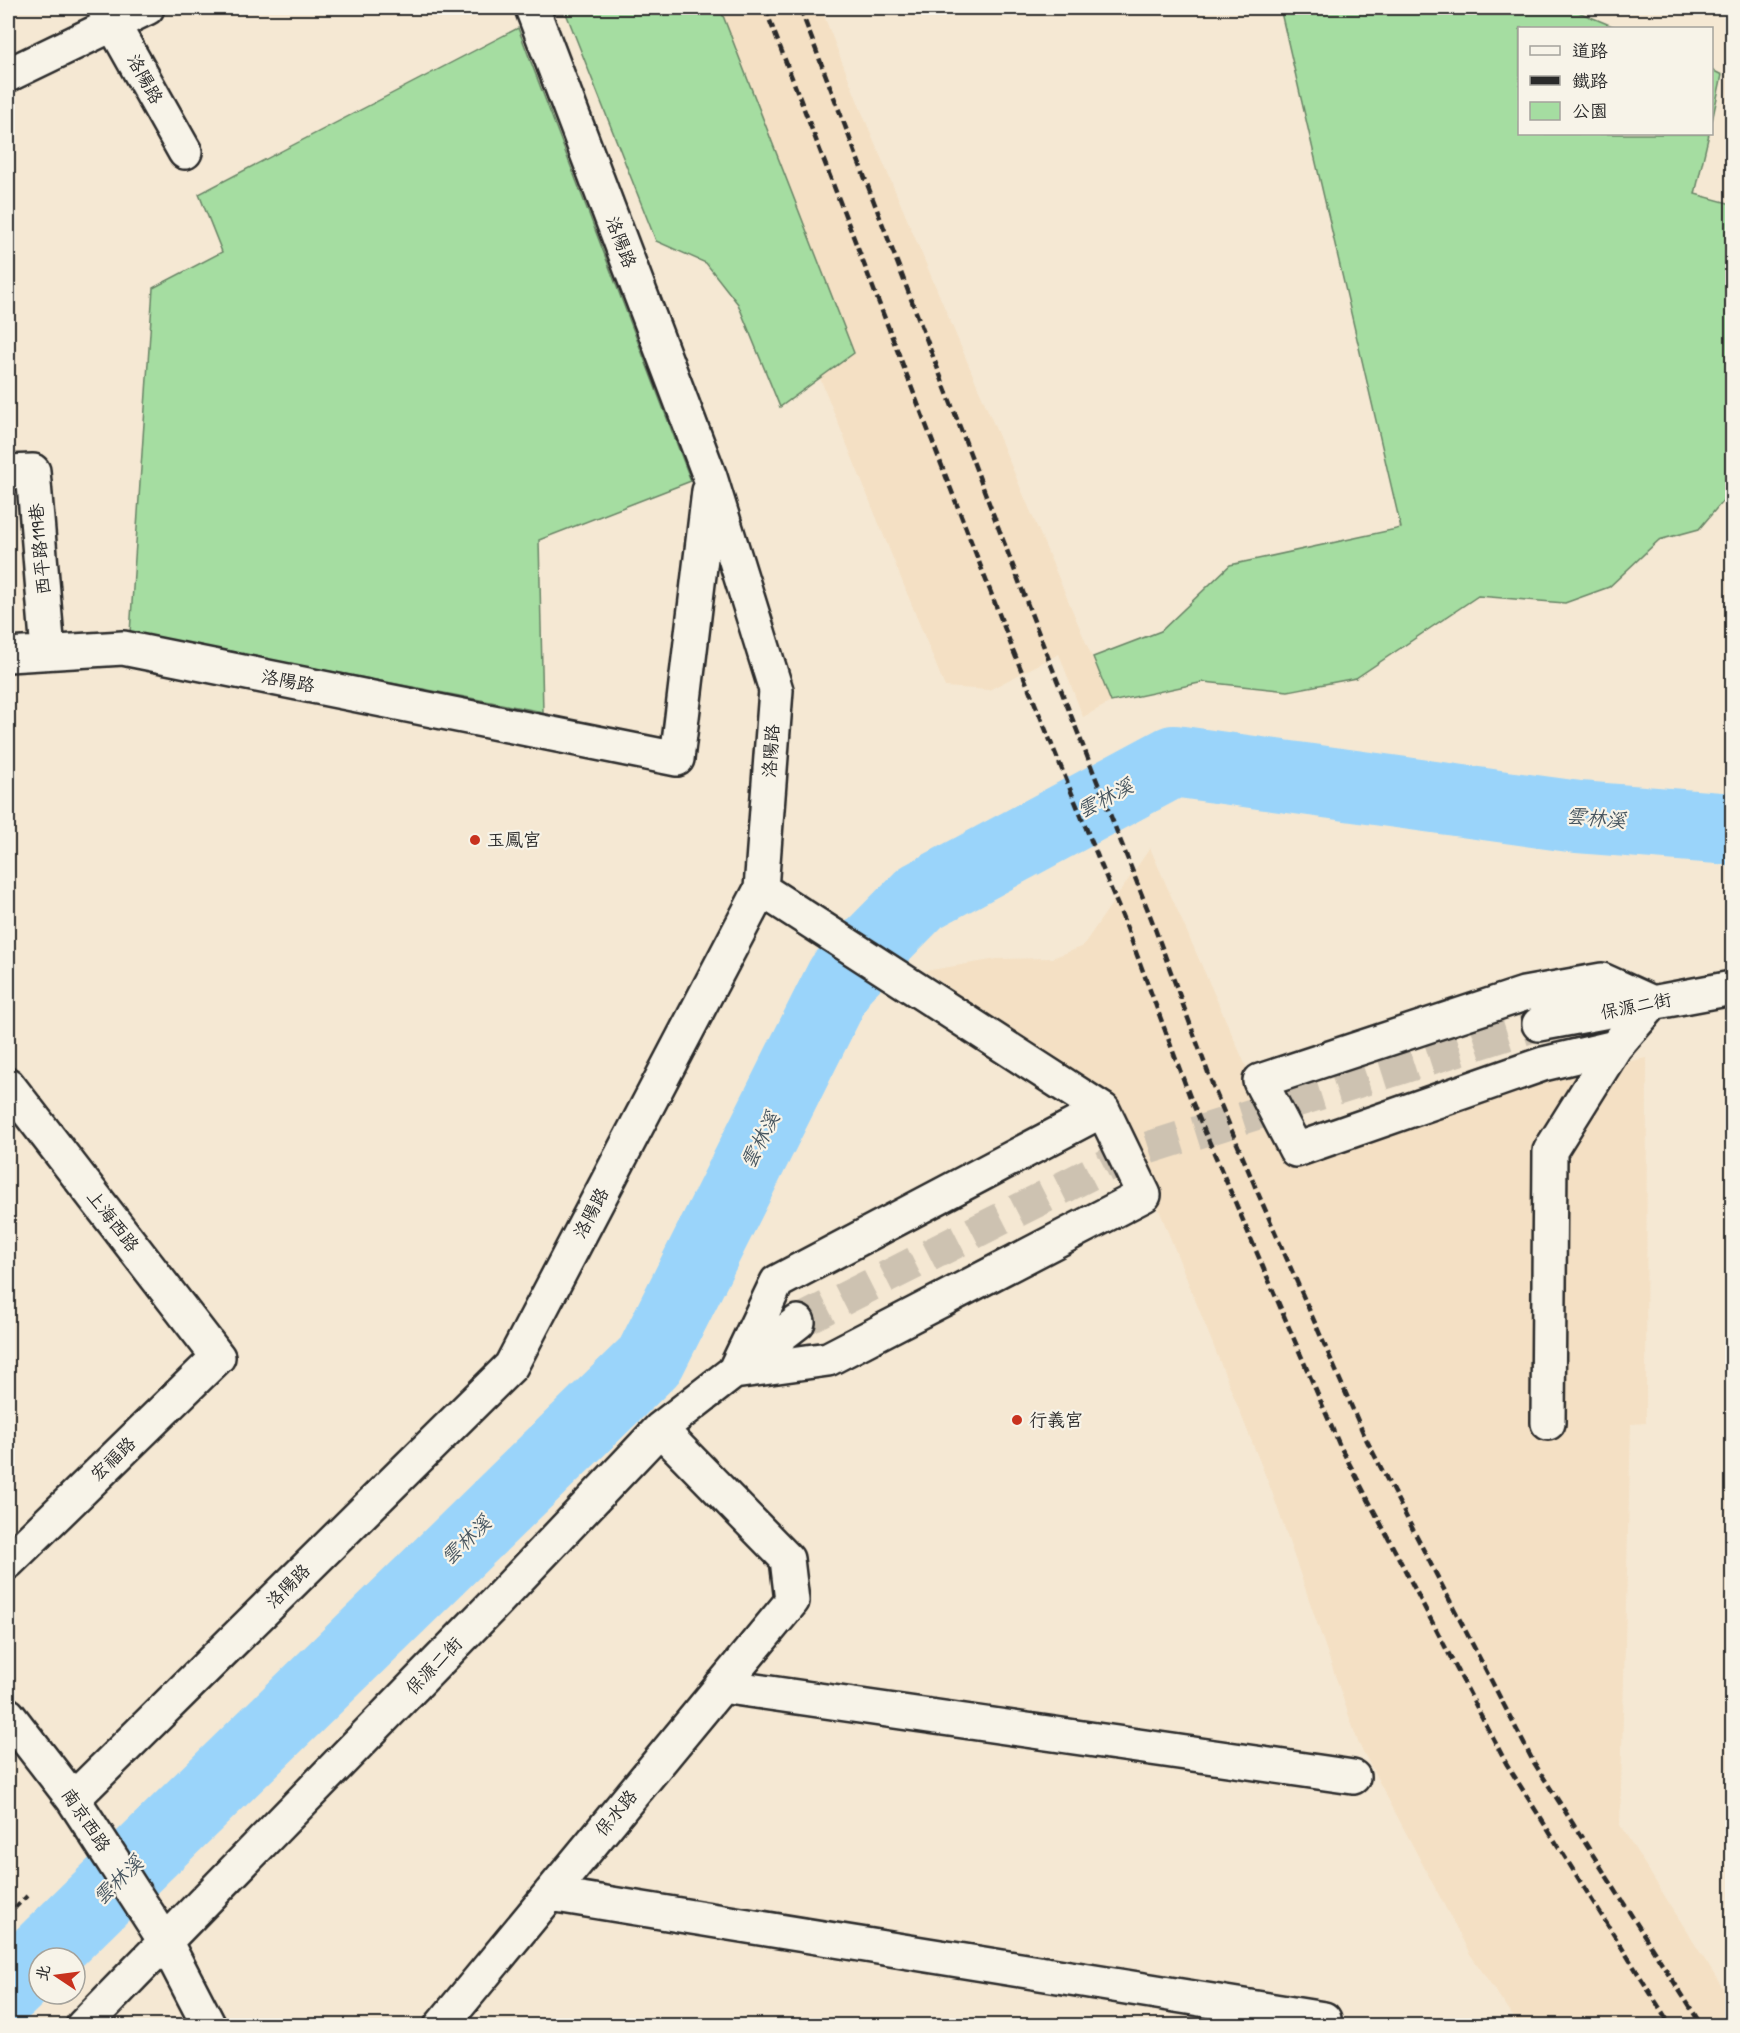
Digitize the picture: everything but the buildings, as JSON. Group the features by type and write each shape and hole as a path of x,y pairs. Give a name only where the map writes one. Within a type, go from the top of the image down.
{"street":[{"path":"8,75 109,15 147,8"},
{"name":"洛陽路","path":"80,1810 511,1366 761,889 776,690 710,477 532,8"},
{"name":"洛陽路","path":"109,15 185,152"},
{"name":"西平路119巷","path":"8,472 33,471 48,652"},
{"name":"洛陽路","path":"8,655 123,648 677,759 710,477"},
{"path":"734,1372 828,1359 1144,1195 1103,1110 761,889"},
{"path":"1548,1423 1550,1151 1615,1047 1653,1003 1602,980 1524,994 1260,1081 1296,1150 1543,1064 1615,1047"},
{"name":"保源二街","path":"1539,1024 1732,988"},
{"name":"上海西路","path":"8,1085 218,1357"},
{"path":"734,1372 777,1282 1103,1110"},
{"name":"保源二街","path":"83,2025 159,1931 495,1603 660,1429 798,1322"},
{"name":"宏福路","path":"8,1562 218,1357"},
{"name":"保水路","path":"441,2025 792,1601 787,1559 660,1429"},
{"path":"721,1686 1353,1777"},
{"name":"南京西路","path":"8,1715 80,1810 159,1931 209,2025"},
{"path":"550,1894 1324,2019"}],"path":[{"path":"8,1915 27,1896"}],"shaded area":[{"path":"720,8 821,8 861,110 1111,702 1083,717 1059,654 989,690 945,687 820,378 853,353"},
{"path":"1150,848 1289,1164 1547,1076 1647,1058 1646,1423 1631,1424 1620,1825 1732,2003 1732,2025 1519,2025 1470,1954 1358,1742 1272,1492 1116,1102 925,971 997,959 1052,958 1082,947"}],"green space":[{"path":"564,8 720,8 854,353 780,407 738,304 706,263 656,241"},
{"path":"1280,8 1569,8 1615,27 1518,27 1518,135 1709,135 1695,194 1732,204 1732,490 1699,529 1659,540 1609,587 1565,603 1478,596 1356,678 1288,691 1204,682 1111,702 1093,657 1161,631 1230,565 1401,528"},
{"path":"518,28 691,481 539,540 543,712 130,633 153,288 222,252 199,194"},
{"path":"1713,70 1722,75 1713,116"}],"waterway":[{"name":"雲林溪","path":"8,1988 650,1360 841,978 921,897 1174,761 1578,817 1732,829"}],"tunnel":[{"path":"798,1322 1129,1154 1539,1024"}],"railway":[{"path":"765,8 1013,650 1125,923 1190,1097 1339,1444 1506,1763 1671,2026"},
{"path":"800,8 1042,642 1151,918 1213,1086 1365,1437 1533,1761 1702,2026"}],"place":[{"name":"玉鳳宮","path":"475,840"},
{"name":"行義宮","path":"1017,1420"}]}
